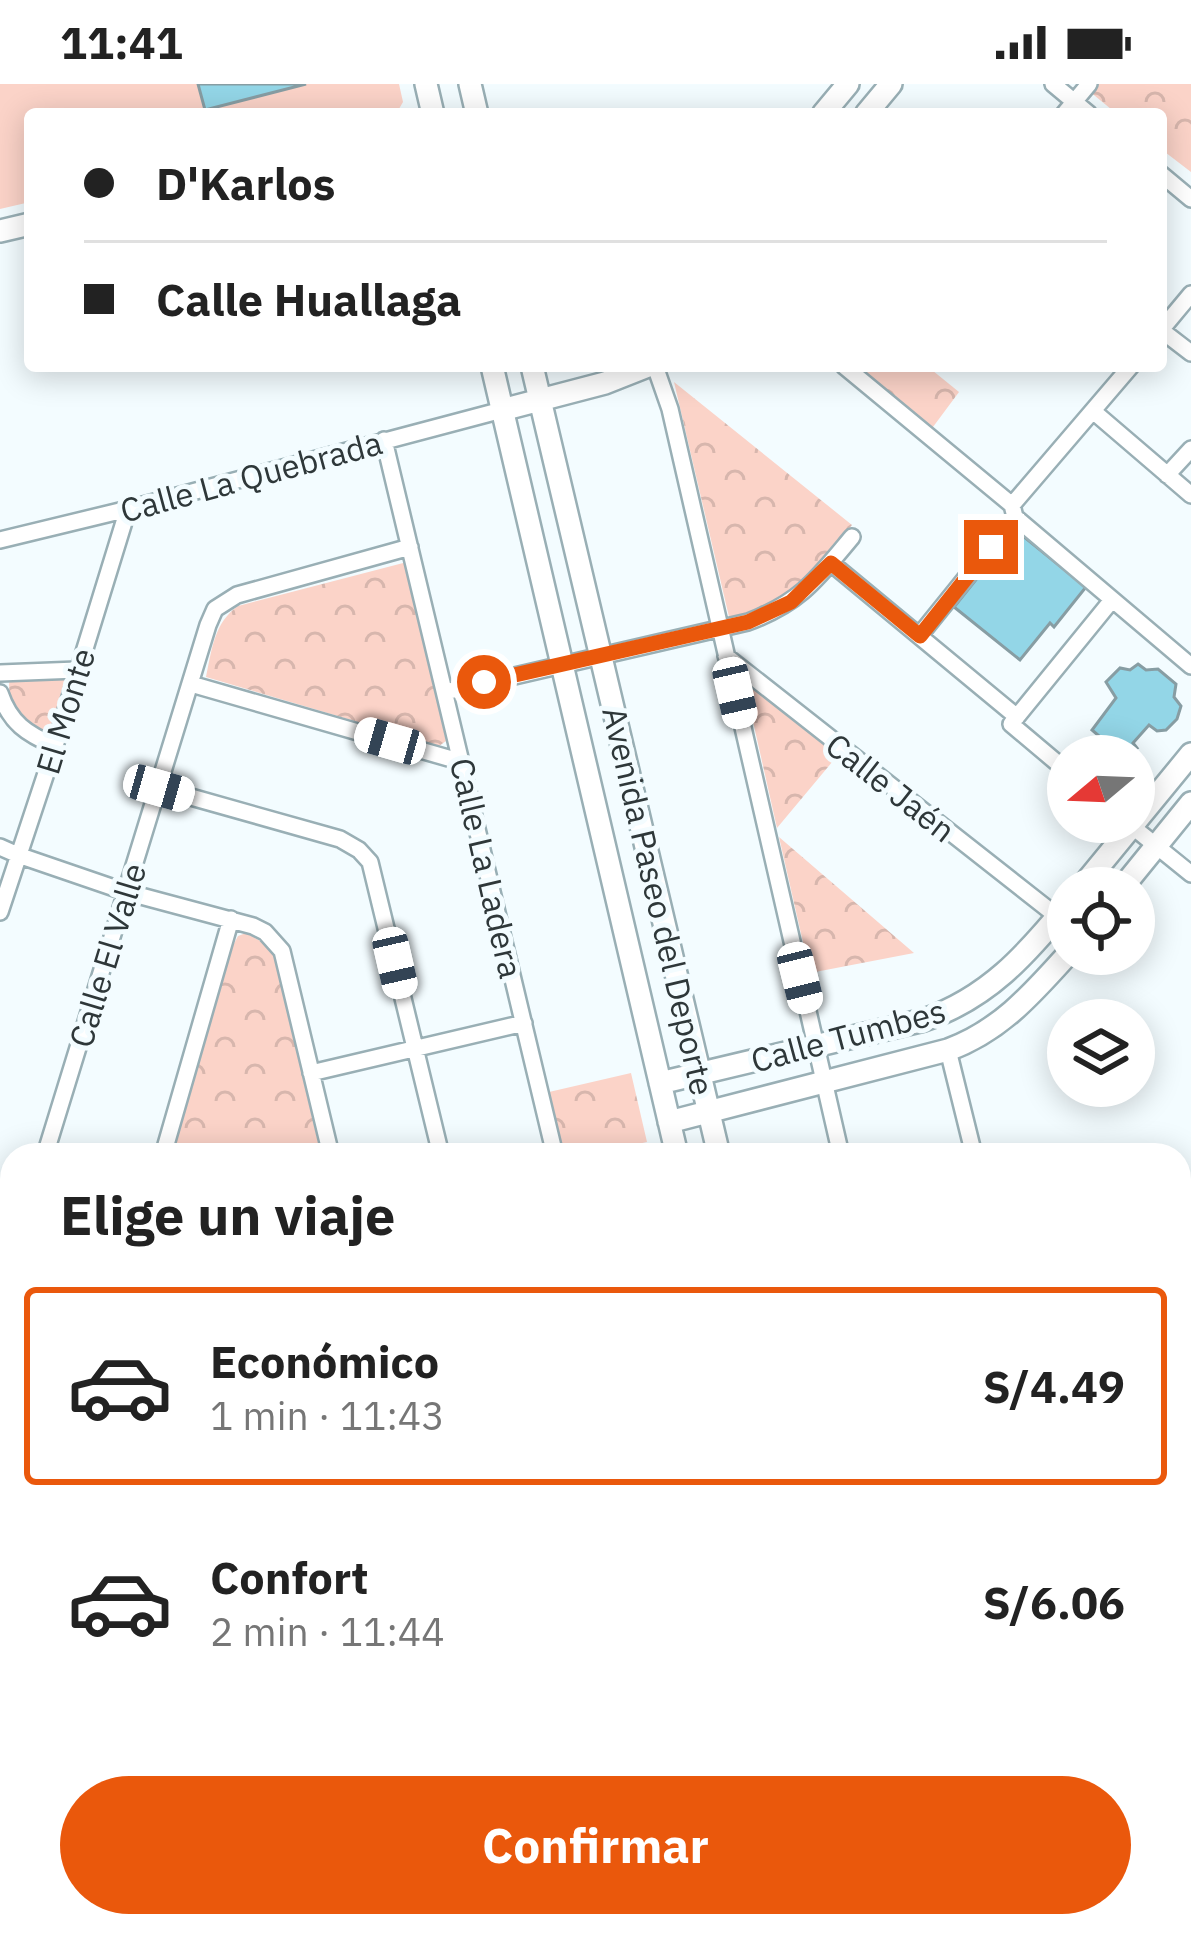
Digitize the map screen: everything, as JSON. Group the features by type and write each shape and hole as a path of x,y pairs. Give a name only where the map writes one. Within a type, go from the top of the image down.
{"main road":[{"path":"828,108 848,84"},
{"path":"871,108 891,84"},
{"name":"Avenida Paseo del Deporte","path":"493,372 674,1143"},
{"name":"Avenida Paseo del Deporte","path":"534,372 716,1143"},
{"path":"502,410 635,372"},
{"path":"1155,795 1191,754"},
{"path":"1139,867 1191,803"},
{"name":"Calle Tumbes","path":"660,1083 924,1020 962,1006 991,986 1047,927"},
{"name":"Calle Tumbes","path":"669,1122 971,1042 1004,1020 1048,975"}],"street":[{"path":"1053,84 1069,108 1089,84"},
{"path":"1167,179 1191,199"},
{"path":"1167,323 1191,294"},
{"path":"1167,335 1191,353"},
{"path":"655,372 670,409 838,1143"},
{"path":"851,372 1191,666"},
{"path":"920,636 1125,372"},
{"name":"Calle La Quebrada","path":"0,540 502,410"},
{"path":"1093,411 1191,495"},
{"name":"Calle La Ladera","path":"384,440 551,1143"},
{"path":"1168,475 1191,449"},
{"name":"El Monte","path":"0,912 128,509"},
{"path":"445,692 748,622 791,602 853,537"},
{"name":"Calle El Valle","path":"49,1143 215,609 237,595 410,548"},
{"path":"831,563 920,636 1047,752"},
{"path":"1014,720 1112,600"},
{"name":"Calle Jaén","path":"726,656 1047,898"},
{"path":"0,673 77,670"},
{"path":"191,684 462,762"},
{"path":"0,693 19,727 55,746"},
{"path":"159,788 340,839 370,862 438,1143"},
{"path":"1152,843 1191,874"},
{"path":"0,847 126,892 265,932 282,951 328,1143"},
{"path":"166,1143 230,919"},
{"path":"311,1073 524,1023"},
{"path":"948,1050 971,1143"}],"green space":[{"path":"0,84 399,84 403,102 400,108 24,108 24,203 0,209"},
{"path":"1095,84 1191,84 1191,172 1167,154 1167,108 1110,108 1089,91"},
{"path":"855,372 934,372 959,392 930,431"},
{"path":"674,382 852,525 792,595 730,621"},
{"path":"407,562 446,741 439,746 206,677 219,629 238,606"},
{"path":"741,668 843,749 777,828"},
{"path":"71,676 54,736 35,730 14,707 10,677"},
{"path":"779,837 914,953 810,973"},
{"path":"246,933 266,944 275,957 318,1143 175,1143 229,953 238,936"},
{"path":"631,1073 647,1142 560,1143 549,1092"}],"building":[{"path":"198,84 306,84 213,108 204,108"},
{"path":"1023,536 1086,587 1020,660 954,607 1007,541 1015,547"},
{"path":"1138,664 1146,670 1158,669 1176,684 1174,697 1181,706 1177,719 1166,730 1149,725 1140,735 1098,735 1092,730 1116,698 1106,682 1120,668 1130,670"}],"route":[{"path":"484,682 748,622 791,602 831,563 920,636 991,547"}]}
